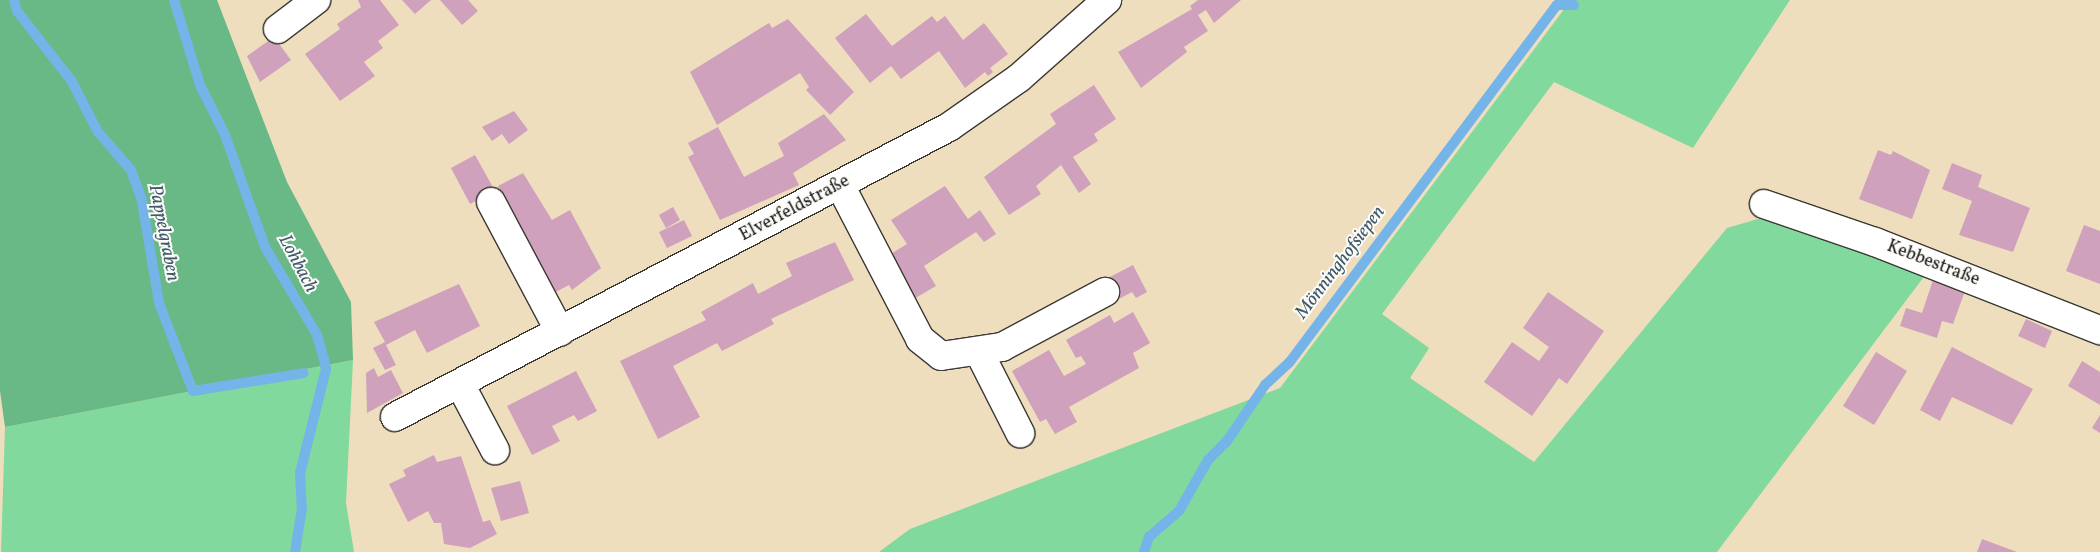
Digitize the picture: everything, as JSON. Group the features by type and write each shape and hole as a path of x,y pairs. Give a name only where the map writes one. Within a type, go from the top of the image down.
{"street":[{"path":"278,29 316,0"},
{"name":"Elverfeldstraße","path":"395,417 840,185 991,99 1107,0"},
{"path":"840,185 920,339 941,356 980,354 1033,333 1105,292"},
{"path":"491,202 560,332"},
{"name":"Kebbestraße","path":"1764,204 1875,242 2100,330"},
{"path":"980,354 1020,433"},
{"path":"460,384 495,450"}],"green space":[{"path":"0,0 217,0 287,182 351,302 353,360 5,427 0,391"},
{"path":"1571,0 1790,0 1693,148 1554,82 1382,314 1429,348 1410,378 1534,462 1727,228 1768,216 1926,274 1717,552 879,552 910,529 1280,388"},
{"path":"353,360 346,503 354,552 1,552 5,427"}],"building":[{"path":"358,0 380,0 399,25 378,41 383,48 364,62 375,76 340,101 305,54 340,29 337,24 361,7"},
{"path":"402,0 431,0 415,14"},
{"path":"440,0 468,0 478,11 462,25"},
{"path":"1198,0 1241,0 1214,23 1206,10 1198,15 1208,31 1184,47 1187,52 1141,88 1118,52 1192,9 1190,6"},
{"path":"866,14 892,46 932,16 937,22 945,16 963,40 984,23 1008,54 990,68 993,72 988,76 985,72 965,88 939,51 901,79 891,66 870,83 835,38"},
{"path":"788,19 854,92 830,115 806,90 809,87 800,73 717,125 690,72 769,23 772,28"},
{"path":"274,37 291,60 260,82 247,56"},
{"path":"1094,85 1116,119 1094,134 1098,141 1073,157 1091,184 1079,193 1061,165 1036,186 1041,194 1009,215 984,177 1056,124 1050,114"},
{"path":"514,111 528,130 509,144 502,134 492,141 482,127"},
{"path":"824,114 846,140 793,173 799,185 720,220 688,157 694,154 688,143 718,127 744,177 784,156 778,143"},
{"path":"1878,150 1891,155 1893,151 1930,170 1912,219 1859,199"},
{"path":"475,155 495,191 470,204 451,168"},
{"path":"1952,163 1982,175 1978,187 2030,208 2013,252 1959,235 1972,201 1942,189"},
{"path":"523,173 552,220 570,210 601,268 572,290 569,285 554,293 498,186"},
{"path":"945,186 968,219 980,210 996,234 984,242 976,232 924,266 936,286 912,300 889,255 907,244 891,220"},
{"path":"673,207 680,220 666,228 659,215"},
{"path":"684,220 692,236 667,248 659,232"},
{"path":"2084,225 2100,231 2100,284 2066,271"},
{"path":"835,242 854,280 771,319 774,324 722,351 717,343 673,366 700,417 658,439 620,361 706,320 701,312 753,283 758,294 792,276 786,263"},
{"path":"1133,265 1147,292 1136,298 1132,292 1115,301 1104,280"},
{"path":"1933,280 1965,291 1953,324 1942,321 1937,338 1900,326 1906,308 1922,313"},
{"path":"459,284 480,326 427,353 415,330 386,345 396,365 385,370 373,348 385,342 374,322"},
{"path":"1548,292 1604,331 1567,384 1559,378 1532,416 1484,382 1512,342 1539,361 1549,347 1523,328"},
{"path":"1133,312 1150,343 1133,353 1139,368 1069,407 1077,422 1055,434 1046,419 1040,422 1012,371 1049,350 1064,376 1086,364 1081,356 1076,358 1066,340 1110,315 1114,323"},
{"path":"2026,319 2052,331 2045,348 2018,336"},
{"path":"1952,347 2033,389 2012,425 1952,397 1940,421 1920,410"},
{"path":"1876,352 1907,371 1874,425 1843,406"},
{"path":"2082,361 2100,372 2100,405 2068,386"},
{"path":"374,368 378,377 391,370 403,393 367,413 366,373"},
{"path":"576,371 597,411 578,421 574,415 552,426 560,441 532,455 507,406"},
{"path":"2100,415 2100,433 2092,428"},
{"path":"434,455 437,462 461,456 483,522 490,520 497,534 470,548 444,544 441,523 434,523 428,511 408,522 389,484 406,476 403,470"},
{"path":"520,481 529,513 501,521 491,488"},
{"path":"1982,539 2017,552 1977,552"}],"waterway":[{"name":"Pappelgraben","path":"14,0 17,11 71,80 98,132 131,170 142,201 159,303 193,391 304,373"},
{"name":"Lohbach","path":"174,0 200,85 225,135 265,247 317,335 324,359 326,369 300,473 302,508 295,552"},
{"name":"Mönninghofsiepen","path":"1144,552 1149,537 1179,511 1208,460 1227,441 1265,385 1289,363 1557,5 1574,5"}]}
